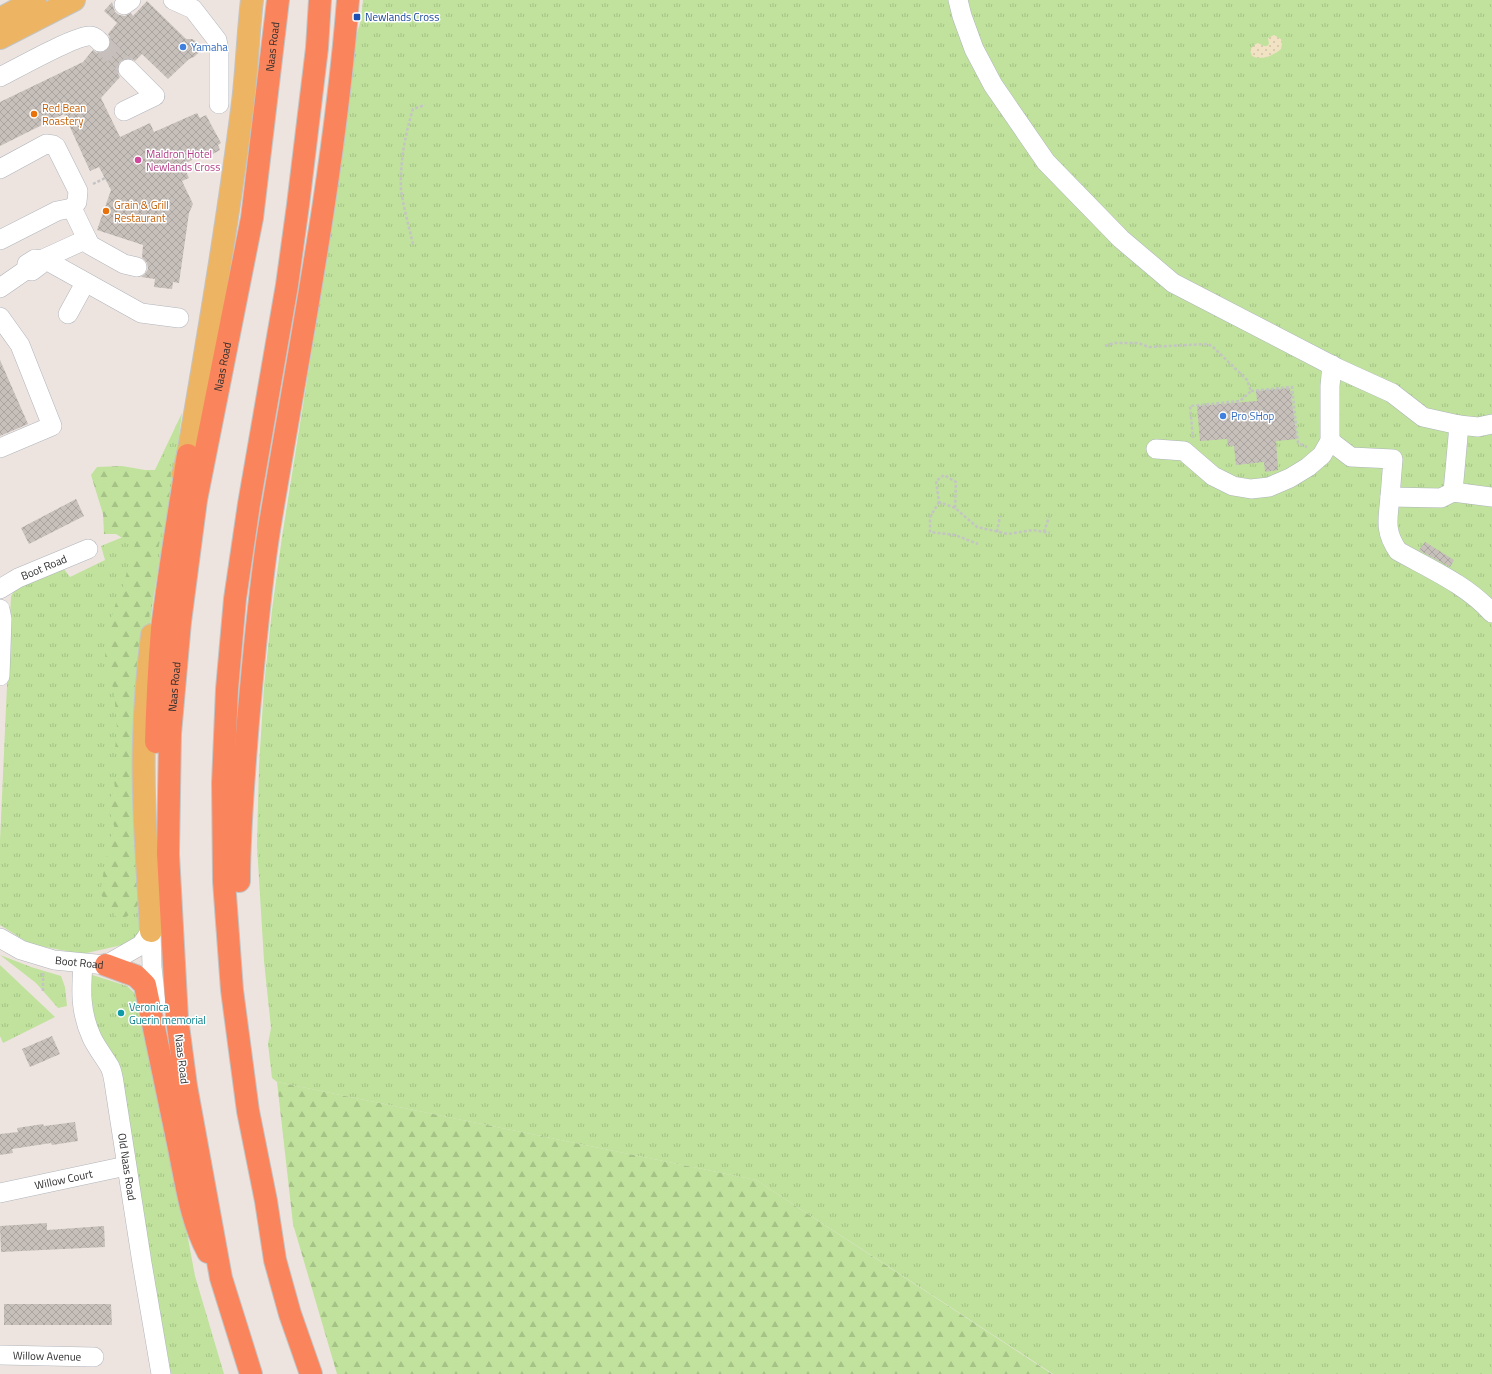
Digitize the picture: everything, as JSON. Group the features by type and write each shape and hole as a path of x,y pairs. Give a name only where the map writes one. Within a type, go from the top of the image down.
{"highway":[{"name":"Naas Road","path":"251,1374 221,1278 186,1086 177,1007 168,854 170,734 180,622 196,500 252,218 278,0"},
{"path":"312,1374 290,1314 275,1260 266,1201 248,1111 232,990 224,881 223,783 227,689 234,599 285,293 298,205 317,48 320,0"},
{"path":"232,990 238,947 240,845 256,632 269,531 323,209 344,50 348,0"},
{"path":"177,1007 169,971 163,931 158,857 155,749 162,630 172,552 188,455"},
{"path":"106,965 136,976 145,985 181,1155 188,1199 199,1236 221,1278"}],"main road":[{"path":"0,19 35,0"},
{"path":"0,38 74,0"},
{"path":"151,931 144,777 147,676 155,607 166,542 188,455 213,308 243,103 252,1"}],"street":[{"path":"173,0 193,9 217,40 219,50 219,104"},
{"path":"958,0 974,49 992,85 1019,126 1046,162 1121,239 1173,283 1332,365 1392,393 1423,417 1459,425 1478,427 1492,424"},
{"path":"0,77 75,39 89,35 94,36 100,42"},
{"path":"219,50 248,51"},
{"path":"124,111 155,96 128,69"},
{"path":"0,169 46,144 53,145 56,147 78,191 77,202 72,208 57,211 0,240"},
{"path":"72,208 90,245 124,264 137,267"},
{"path":"0,288 37,263 87,239"},
{"path":"37,263 85,283 141,313 179,318"},
{"path":"68,314 85,283"},
{"path":"0,317 20,345 52,426 0,448"},
{"path":"1156,448 1184,451 1213,476 1233,486 1252,489 1269,487 1290,478 1308,467 1326,448 1332,365"},
{"path":"1453,492 1459,425"},
{"path":"1326,448 1351,457 1393,459 1388,528 1391,540 1398,551 1467,591 1484,604 1492,613"},
{"path":"1390,497 1441,498 1453,492 1492,497"},
{"name":"Boot Road","path":"0,589 18,578 88,549"},
{"path":"0,609 2,620 0,676"},
{"name":"Boot Road","path":"0,938 21,950 38,956 83,964 106,965 140,945 151,931"},
{"name":"Naas Road","path":"151,931 152,967 166,1088"},
{"name":"Old Naas Road","path":"83,964 81,996 82,1008 92,1037 110,1068 115,1089 126,1166 161,1374"},
{"name":"Willow Court","path":"0,1193 126,1166"},
{"name":"Willow Avenue","path":"0,1355 94,1357"}],"path":[{"path":"413,244 402,190 402,158 408,128 414,109 425,105"},
{"path":"1105,346 1114,343 1138,343 1149,346 1208,344 1247,380 1251,391"},
{"path":"1184,451 1194,440 1190,406 1240,400 1251,391 1292,387 1298,443 1326,448"},
{"path":"954,508 956,482 944,475 936,481 939,502 930,517 930,532 955,535 978,544"},
{"path":"939,502 954,508 977,527 1008,534 1033,530 1050,533"},
{"path":"997,532 1000,516"},
{"path":"1044,532 1048,517"},
{"path":"43,970 43,991"}],"green space":[{"path":"363,0 1492,0 1492,1374 1053,1374 756,1180 277,1082 272,1078 268,1044 271,1028 264,961 257,846 259,766 264,686 282,537 336,198 354,43 361,20"},
{"path":"182,413 173,485 153,601 145,672 146,922 131,943 82,954 30,944 0,925 0,841 11,596 19,584 61,565 70,577 105,560 101,546 123,537"},
{"path":"168,465 174,468 170,480 169,506 161,533 157,557 145,660 137,872 138,905 128,916 118,920 100,893 106,858 110,850 108,841 115,829 107,803 115,789 114,779 120,776 120,760 115,750 117,728 114,690 106,670 105,652 109,626 117,599 123,588 136,541 129,542 116,534 104,534 103,514 91,475 97,467 122,466 145,470 160,470"},
{"path":"0,955 31,967 61,976 65,987 67,1006 58,1008 36,983"},
{"path":"0,965 55,1017 3,1043 0,1036"},
{"path":"83,972 127,986 144,1002 195,1276 224,1374 171,1374 126,1122 100,1035 86,1002"},
{"path":"277,1082 756,1180 1052,1374 337,1374 293,1224"}],"sand":[{"path":"1274,35 1281,39 1281,49 1264,58 1252,56 1250,50 1254,45 1258,43 1267,46 1269,44 1268,38"}],"building":[{"name":"Maldron Hotel Newlands Cross","path":"147,1 186,39 192,39 197,42 199,52 194,57 189,59 168,79 142,54 135,61 130,58 126,58 120,62 117,71 120,77 101,98 120,137 150,123 154,132 197,113 200,118 206,115 221,143 218,145 220,150 209,156 206,152 183,165 189,178 182,181 193,204 189,213 179,283 173,282 172,289 154,287 155,279 141,277 148,269 147,263 142,257 143,245 97,230 111,190 99,167 90,171 64,114 0,146 0,102 83,62 93,50 97,53 102,53 107,50 111,40 108,34 117,23 104,11 112,2 115,12 119,15 125,16 131,13 133,16"},
{"path":"0,360 28,424 0,436"},
{"path":"1290,388 1297,439 1276,441 1278,470 1265,472 1264,462 1236,465 1234,446 1228,446 1227,439 1200,441 1197,406 1257,401 1256,391"},
{"path":"76,499 84,516 29,544 21,528"},
{"path":"1425,542 1454,560 1450,567 1419,550"},
{"path":"52,1036 60,1054 30,1067 22,1049"},
{"path":"75,1122 78,1141 52,1145 51,1143 12,1149 13,1153 0,1155 0,1134 18,1132 17,1128 43,1124 44,1126"},
{"path":"47,1223 47,1230 104,1226 105,1247 1,1252 0,1226"},
{"path":"4,1304 111,1304 112,1325 4,1325"}],"tunnel":[{"path":"100,42 128,69"}],"place":[{"name":"Newlands Cross","path":"357,17"},
{"name":"Yamaha","path":"183,47"},
{"name":"Red Bean Roastery","path":"34,114"},
{"name":"Maldron Hotel Newlands Cross","path":"138,160"},
{"name":"Grain & Grill Restaurant","path":"106,211"},
{"name":"Pro SHop","path":"1223,416"},
{"name":"Veronica Guerin memorial","path":"121,1013"}]}
